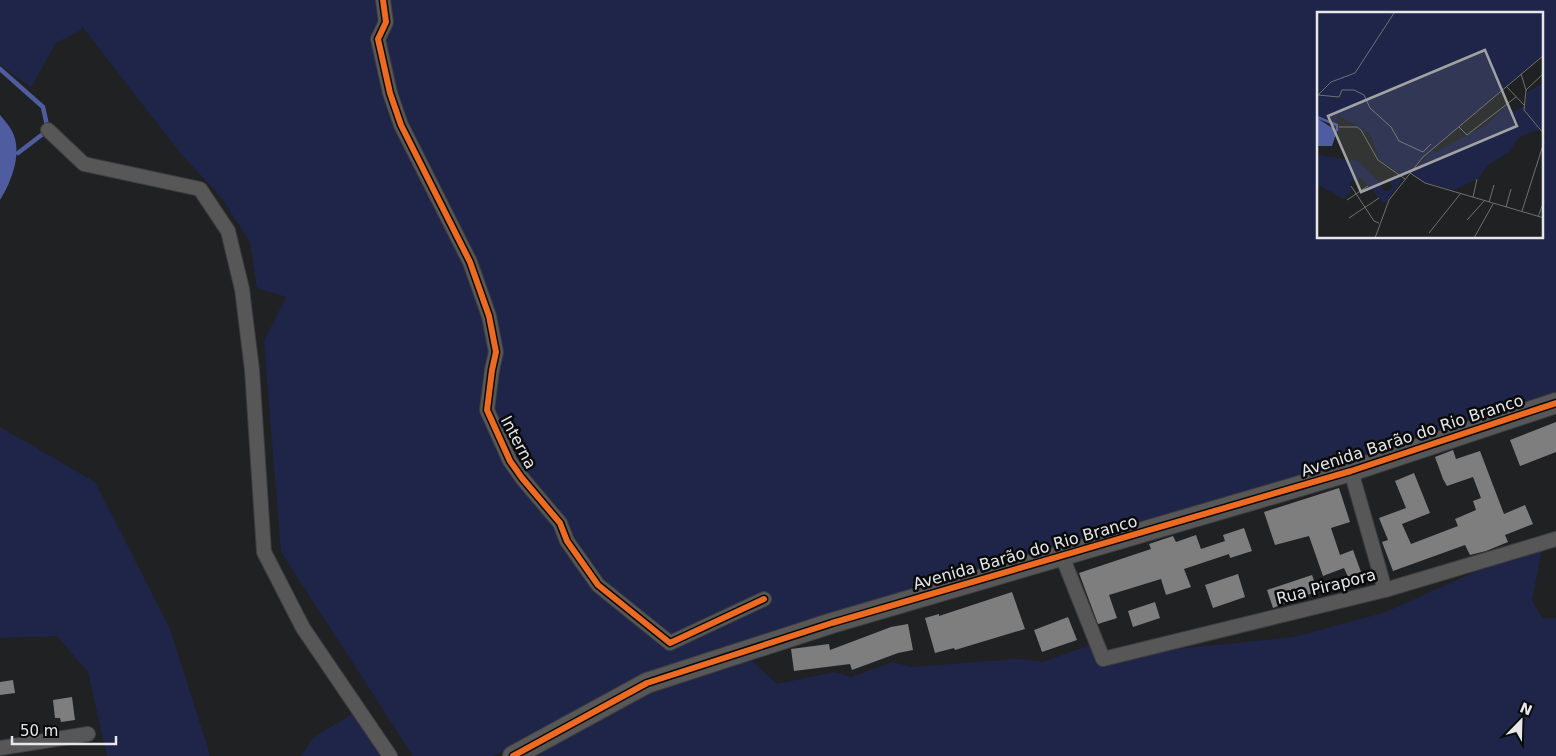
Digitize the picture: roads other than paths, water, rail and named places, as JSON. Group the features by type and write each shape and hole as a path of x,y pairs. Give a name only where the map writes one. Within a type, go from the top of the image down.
{"street":[{"name":"Interna","path":"383,0 386,22 378,39 385,76 402,125 470,262 489,316 496,352 487,410 510,461 560,523 567,541 598,585 670,643 764,599"},
{"path":"48,130 84,164 200,189 228,231 242,289 251,361 264,552 303,628 390,756"},
{"name":"Avenida Barão do Rio Branco","path":"513,756 647,683 832,623 1351,471 1556,403"},
{"path":"1351,471 1385,590"},
{"name":"Rua Pirapora","path":"1062,556 1103,659 1385,590 1556,538"},
{"path":"0,748 88,734"}],"waterway":[{"path":"0,69 43,107 48,130 18,153"}]}
